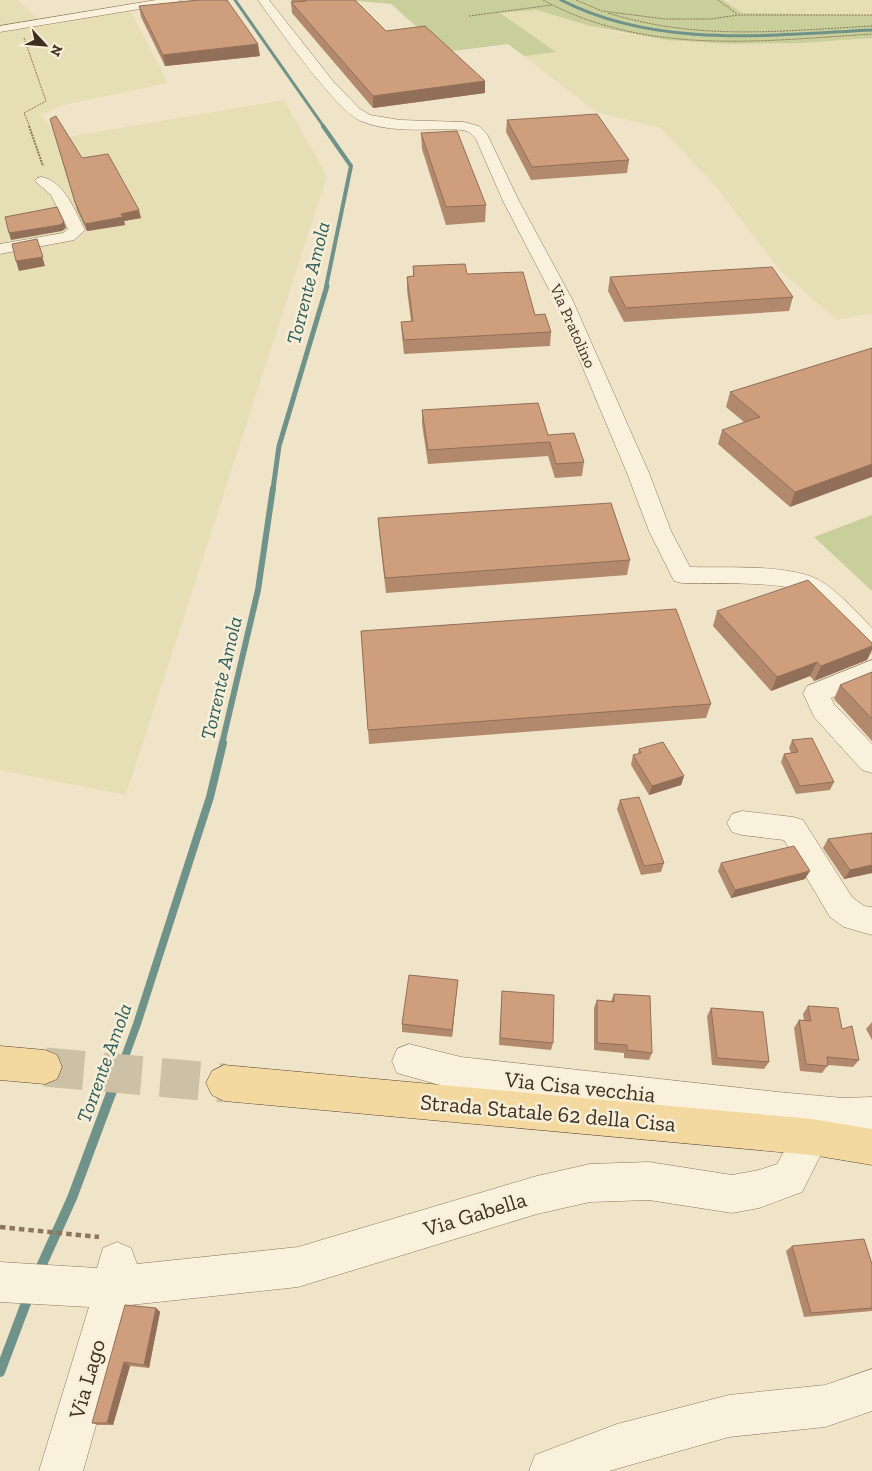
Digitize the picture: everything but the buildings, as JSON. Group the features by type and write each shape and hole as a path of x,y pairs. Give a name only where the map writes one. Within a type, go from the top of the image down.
{"main road":[{"path":"0,1062 45,1067"},
{"name":"Strada Statale 62 della Cisa","path":"224,1083 812,1137 872,1147"}],"street":[{"path":"0,29 176,0"},
{"name":"Via Pratolino","path":"262,0 348,104 363,118 379,122 464,126 474,129 482,138 511,201 563,299 638,473 660,531 682,575 784,578 809,585 839,609 872,644"},
{"path":"0,249 68,237 77,230 57,193 42,182"},
{"path":"872,670 816,693 824,710 872,762"},
{"path":"742,823 793,829 841,907 851,916 872,921"},
{"name":"Via Cisa vecchia","path":"409,1061 461,1074 787,1111 843,1116 872,1115"},
{"name":"Via Gabella","path":"0,1282 110,1279 298,1267 537,1195 590,1183 649,1181 732,1194 759,1189 789,1178 812,1137"},
{"name":"Via Lago","path":"61,1471 110,1279"},
{"path":"550,1471 617,1446 730,1416 825,1406 872,1390"}],"path":[{"path":"543,0 582,20 602,26 643,34 692,40 743,41 872,34"},
{"path":"576,0 627,20 654,26 710,32 872,26"},
{"path":"718,0 738,14"},
{"path":"469,16 553,5"},
{"path":"602,11 665,18 711,19 738,14 872,15"},
{"path":"22,25 24,44 46,101 24,113 43,162 42,182"},
{"path":"0,1227 119,1239 110,1279"}],"shaded area":[{"path":"0,0 17,0 41,21 128,6 168,83 64,105 40,115 62,138 284,100 327,176 126,795 0,770"},
{"path":"723,0 872,0 872,15 742,13"},
{"path":"537,10 625,34 733,44 802,43 872,38 872,313 837,320 780,271 717,188 661,128 596,112 524,56 555,52 499,13"}],"green space":[{"path":"346,0 723,0 742,13 872,15 872,38 802,43 733,44 667,40 590,26 537,10 500,13 556,52 524,56 508,44 445,52 391,4"},
{"path":"872,515 872,591 814,537"}],"waterway":[{"name":"Torrente Amola","path":"235,0 324,127"},
{"path":"561,0 597,16 635,26 674,32 753,36 872,30"},
{"name":"Torrente Amola","path":"323,126 351,166 326,287"},
{"name":"Torrente Amola","path":"273,489 279,446 327,286"},
{"name":"Torrente Amola","path":"222,744 258,590 273,488"},
{"name":"Torrente Amola","path":"122,1065 210,797 223,743"},
{"name":"Torrente Amola","path":"39,1271 72,1198 122,1064"},
{"name":"Torrente Amola","path":"0,1372 29,1295"}],"tunnel":[{"path":"45,1067 224,1083"}]}
